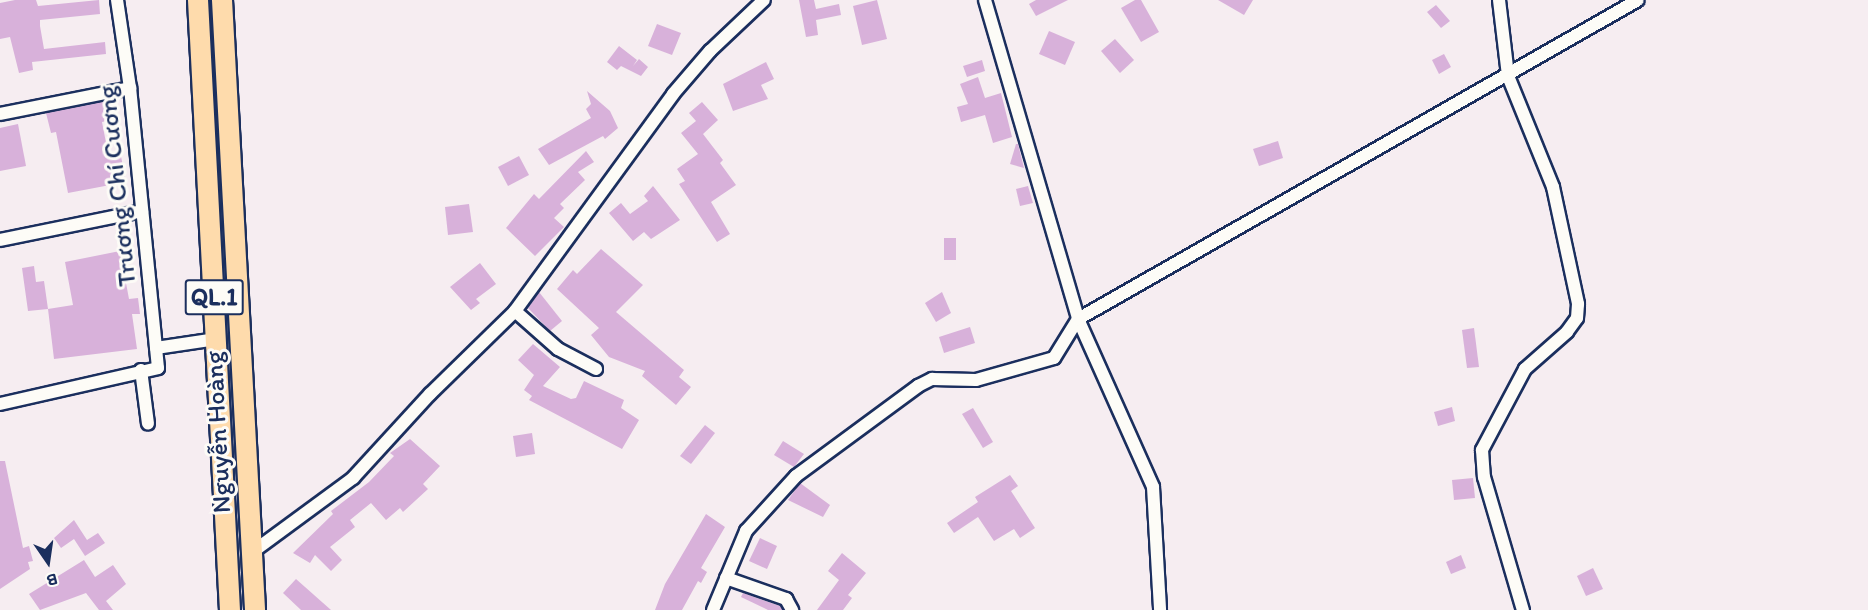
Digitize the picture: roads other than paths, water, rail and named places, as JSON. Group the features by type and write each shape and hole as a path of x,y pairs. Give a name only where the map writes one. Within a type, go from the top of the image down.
{"highway":[{"name":"Nguyễn Hoàng","path":"198,0 230,602"},
{"name":"Nguyễn Hoàng","path":"222,0 255,610"}],"street":[{"name":"Trương Chí Cương","path":"117,0 130,88 158,368 141,370"},
{"path":"251,552 353,478 430,394 515,311 673,94 710,51 764,0"},
{"path":"985,0 1078,318 1153,487 1160,610"},
{"path":"1499,0 1508,76 1553,187 1578,304 1577,318 1567,332 1525,369 1482,450 1484,477 1523,610"},
{"path":"713,610 746,531 805,469 932,379 976,380 1054,358 1078,318 1508,76 1638,0"},
{"path":"0,114 130,88"},
{"path":"0,240 142,211"},
{"path":"515,311 558,349 596,369"},
{"path":"156,348 216,339"},
{"path":"0,404 141,370 148,424"},
{"path":"726,578 786,598 792,610"},
{"path":"217,610 230,602"}]}
